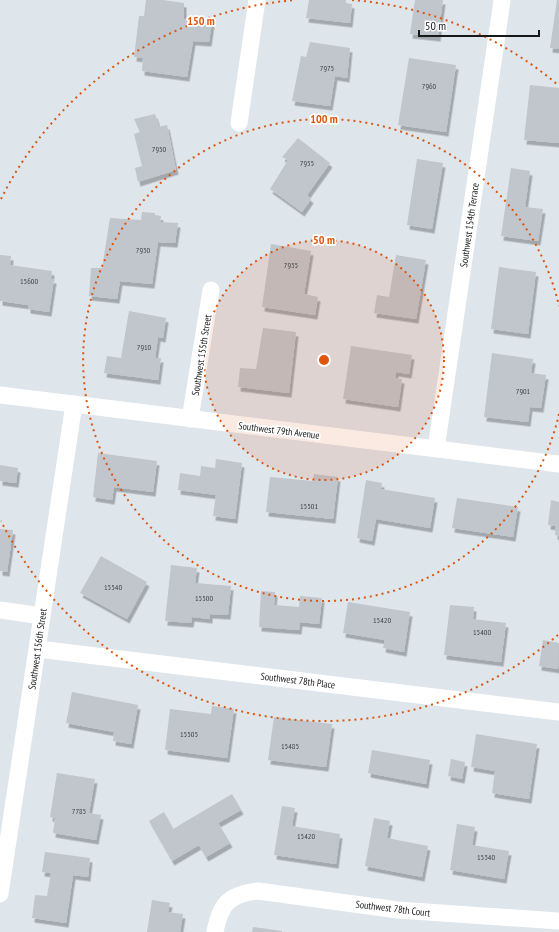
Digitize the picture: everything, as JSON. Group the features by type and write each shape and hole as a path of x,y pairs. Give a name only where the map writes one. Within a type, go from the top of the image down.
{"street":[{"path":"239,124 257,0"},
{"name":"Southwest 154th Terrace","path":"436,449 502,1"},
{"name":"Southwest 155th Street","path":"190,419 211,290"},
{"name":"Southwest 79th Avenue","path":"0,395 559,464"},
{"name":"Southwest 156th Street","path":"0,894 5,828 38,649 74,404"},
{"path":"0,610 42,616"},
{"name":"Southwest 78th Place","path":"38,649 559,712"},
{"name":"Southwest 78th Court","path":"216,932 222,908 228,900 245,892 258,891 398,910 559,921"}],"building":[{"path":"146,0 163,0 184,3 184,19 212,22 209,42 193,41 187,77 142,71 143,58 134,57 139,16 144,16"},
{"path":"309,0 346,0 346,3 352,4 350,23 306,18"},
{"path":"415,0 443,0 438,37 410,34"},
{"path":"557,0 559,0 559,49 550,48"},
{"path":"310,42 350,48 347,78 335,76 330,106 292,101 301,56 306,57"},
{"path":"409,58 456,65 446,132 398,125"},
{"path":"530,85 559,88 559,143 524,140"},
{"path":"155,114 159,127 167,125 176,170 138,182 135,168 142,166 134,134 140,132 134,119"},
{"path":"298,138 330,163 307,195 311,199 302,212 270,189 288,160 282,157"},
{"path":"417,159 443,163 432,229 407,225"},
{"path":"511,168 530,171 525,207 543,209 538,241 501,236"},
{"path":"142,212 155,213 155,215 161,216 160,222 178,223 175,243 158,242 152,284 120,281 117,299 89,296 91,268 102,268 110,218 141,220"},
{"path":"271,244 311,251 304,294 318,297 315,315 262,307"},
{"path":"0,255 11,256 10,265 52,271 51,279 54,279 49,312 28,309 28,305 0,301"},
{"path":"396,255 426,260 416,319 374,313 377,295 389,297"},
{"path":"499,267 536,272 528,334 491,329"},
{"path":"129,311 166,318 163,338 158,337 155,358 161,358 158,380 104,373 107,356 121,358"},
{"path":"263,328 296,332 289,393 238,387 240,368 256,369"},
{"path":"351,346 412,355 409,374 396,372 395,378 402,379 398,407 343,399"},
{"path":"492,353 533,359 531,373 546,375 541,408 530,407 528,422 484,417"},
{"path":"98,453 157,461 153,492 114,487 112,500 93,497"},
{"path":"216,459 242,463 235,519 213,516 216,495 178,490 180,473 200,476 201,466 215,468"},
{"path":"0,465 18,468 16,483 0,481"},
{"path":"314,474 338,477 333,519 266,512 270,477 313,481"},
{"path":"366,480 382,483 381,489 435,498 430,528 376,519 372,541 357,538"},
{"path":"457,498 518,507 513,537 452,528"},
{"path":"551,500 559,502 559,536 555,535 556,526 548,525"},
{"path":"0,529 13,530 7,572 0,571"},
{"path":"101,556 147,582 127,619 80,593"},
{"path":"171,565 197,568 195,583 231,586 228,615 210,614 210,619 192,617 191,623 165,621"},
{"path":"261,591 275,592 274,605 299,607 300,596 322,598 319,624 300,622 299,630 259,627"},
{"path":"348,602 410,612 404,652 383,648 385,640 343,633"},
{"path":"450,605 474,607 473,619 506,623 501,662 444,655"},
{"path":"543,640 559,643 558,669 539,666"},
{"path":"72,692 138,705 131,744 113,741 114,732 66,723"},
{"path":"212,706 234,709 227,758 165,750 170,709 211,714"},
{"path":"274,717 332,724 326,767 268,760"},
{"path":"476,734 537,744 529,799 492,793 495,771 471,767"},
{"path":"372,750 430,760 426,784 368,773"},
{"path":"451,759 465,762 462,779 448,776"},
{"path":"57,773 95,779 89,813 101,815 96,840 53,833 55,818 50,817"},
{"path":"232,794 241,810 218,823 230,843 206,857 199,845 172,861 149,821 164,812 173,829"},
{"path":"282,806 295,808 292,826 340,834 336,864 274,855"},
{"path":"374,818 390,821 387,838 428,846 422,877 365,866"},
{"path":"457,824 475,827 472,845 509,851 504,879 450,870"},
{"path":"45,852 90,858 88,877 73,875 66,923 32,918 35,895 47,896 51,873 42,872"},
{"path":"152,900 170,903 168,912 183,914 180,932 147,932"},
{"path":"253,927 282,931 282,932 252,932"}]}
